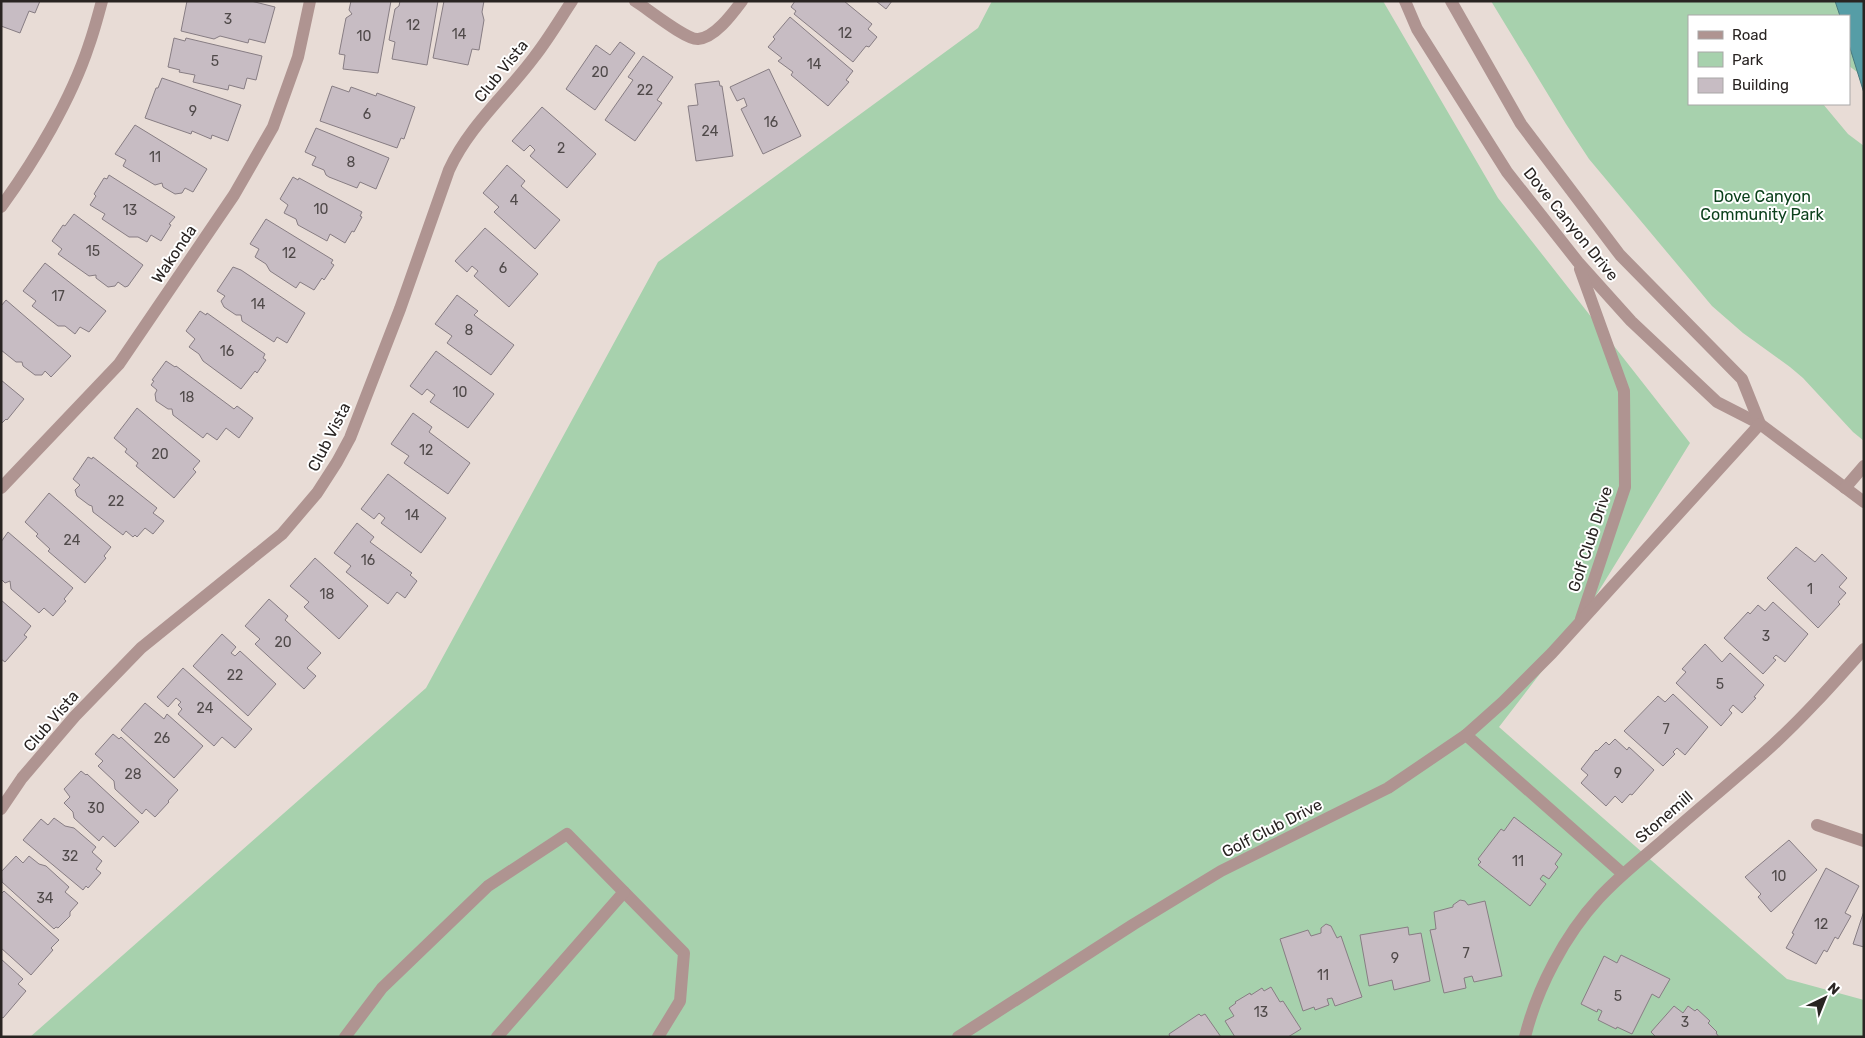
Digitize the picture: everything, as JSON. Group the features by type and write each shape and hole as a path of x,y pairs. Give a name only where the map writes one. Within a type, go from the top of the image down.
{"street":[{"path":"1,207 55,120 89,47 102,1"},
{"name":"Wakonda","path":"1,488 119,364 234,196 273,127 298,57 310,1"},
{"name":"Club Vista","path":"1,808 22,778 75,716 142,648 282,534 317,493 350,438 400,310 457,152 535,56 572,1"},
{"path":"635,1 687,36 699,39 715,31 742,1"},
{"name":"Dove Canyon Drive","path":"1405,1 1417,29 1507,172 1578,262 1631,320 1717,402 1760,424 1864,502"},
{"name":"Dove Canyon Drive","path":"1450,1 1521,124 1620,255 1742,379 1760,424"},
{"name":"Golf Club Drive","path":"1578,262 1624,391 1626,487 1579,623"},
{"name":"Golf Club Drive","path":"958,1037 1134,924 1221,871 1388,788 1466,735 1503,702 1579,623 1760,424"},
{"path":"1845,488 1864,466"},
{"name":"Stonemill","path":"1525,1037 1530,1017 1558,956 1578,924 1593,905 1623,874 1765,752 1821,698 1864,650"},
{"path":"1466,735 1623,874"},
{"path":"1817,825 1864,840"},
{"path":"345,1037 382,988 488,886 567,834 684,953 680,1001 658,1037"},
{"path":"496,1037 624,892"}],"green space":[{"path":"992,1 1383,1 1498,198 1690,443 1579,623 1499,727 1787,979 1864,1000 1864,1037 30,1037 426,688 658,262 978,28"},
{"name":"Dove Canyon Community Park","path":"1491,1 1864,1 1864,77 1850,67 1850,15 1688,15 1688,105 1824,105 1848,134 1864,146 1864,441 1853,432 1803,378 1743,333 1712,306 1589,159"}],"water":[{"path":"1835,1 1864,1 1864,93 1850,48 1850,15 1840,15"}],"building":[{"path":"1,1 40,1 35,13 29,11 20,33 1,26"},
{"path":"187,1 251,1 275,7 265,43 249,39 248,43 220,36 214,39 181,31"},
{"path":"351,1 391,1 378,73 343,69 345,55 339,54 346,18 352,14 349,10"},
{"path":"400,1 438,1 427,65 392,59 395,42 389,40 395,9 399,6"},
{"path":"444,1 484,1 482,12 484,20 479,50 472,49 468,65 433,58"},
{"path":"795,1 844,1 872,24 868,29 877,37 869,47 866,46 853,62 794,14 796,11 791,7"},
{"path":"876,1 892,1 886,9"},
{"path":"790,17 853,71 846,80 849,82 828,106 791,75 793,72 778,61 782,58 768,47 775,39 773,37"},
{"path":"174,38 185,41 186,38 262,56 256,80 247,78 244,89 229,85 228,90 193,82 195,75 179,72 180,70 168,67"},
{"path":"620,42 635,53 595,110 566,89 596,45 610,55"},
{"path":"643,56 673,77 657,100 662,103 635,141 605,120 633,80 628,77"},
{"path":"769,69 801,136 763,154 741,109 747,106 744,98 737,101 730,87"},
{"path":"162,78 241,105 228,141 212,135 211,139 192,131 191,134 145,118 156,88 158,88"},
{"path":"719,81 720,86 722,86 733,156 696,161 688,106 698,105 695,84"},
{"path":"332,86 349,92 351,87 376,96 377,93 415,107 404,139 401,138 397,148 320,121"},
{"path":"542,107 596,154 567,188 530,156 535,150 530,145 524,151 512,141"},
{"path":"135,125 207,169 193,192 185,188 182,193 175,194 163,187 162,183 155,185 123,166 126,160 115,154"},
{"path":"316,128 389,158 376,189 360,182 357,188 329,177 324,170 312,165 316,157 305,152"},
{"path":"507,165 525,181 521,186 560,220 535,249 494,212 499,207 483,193"},
{"path":"109,175 175,217 169,224 171,225 161,241 151,235 147,242 138,237 129,237 102,219 105,214 90,205 96,196 94,194 104,178 107,179"},
{"path":"293,177 298,180 299,178 362,212 360,216 362,217 354,232 352,231 345,243 330,234 327,241 298,225 296,219 284,213 288,205 280,199"},
{"path":"74,214 143,265 128,286 125,287 118,282 115,286 108,287 96,278 96,275 89,276 58,254 62,249 52,241 63,225 65,226"},
{"path":"266,219 333,260 331,263 334,265 324,280 322,278 314,290 300,282 296,288 270,271 266,264 255,257 259,249 250,244"},
{"path":"485,228 538,274 509,307 474,276 478,271 472,266 467,272 455,261"},
{"path":"45,263 106,311 89,332 80,327 75,334 65,326 58,326 32,306 36,301 23,291"},
{"path":"233,267 241,270 305,313 287,343 277,337 274,342 242,321 241,315 236,315 224,307 221,301 225,296 217,291"},
{"path":"457,295 478,311 474,315 514,345 491,375 447,343 452,336 435,324"},
{"path":"6,300 71,356 51,377 45,371 42,375 35,375 23,366 22,362 16,362 1,350 1,306"},
{"path":"200,311 206,315 207,313 265,354 263,358 266,360 257,373 255,371 241,389 203,361 199,354 189,347 195,339 186,331"},
{"path":"436,351 494,394 468,428 430,402 435,395 427,389 422,395 410,386"},
{"path":"166,361 176,366 234,409 237,406 253,418 239,438 226,428 217,440 207,433 203,438 173,415 172,409 168,409 156,401 155,394 157,390 151,385 154,381 152,380"},
{"path":"1,380 24,399 7,420 1,424"},
{"path":"137,408 200,461 193,469 196,472 174,498 136,466 138,463 125,452 127,449 114,438"},
{"path":"413,413 432,427 429,432 470,463 448,494 404,463 409,456 391,444"},
{"path":"88,457 92,459 93,457 157,508 153,513 164,521 153,534 145,528 137,537 135,535 133,537 126,531 123,535 93,512 92,506 77,496 75,490 80,485 73,479"},
{"path":"388,474 446,518 421,553 381,523 385,518 379,513 374,519 361,509"},
{"path":"49,493 111,547 104,556 106,558 85,583 48,551 50,549 25,522"},
{"path":"357,523 374,537 370,542 412,573 410,575 417,581 405,598 397,592 388,604 346,572 351,566 334,553"},
{"path":"8,532 73,588 64,599 66,601 53,616 44,608 39,613 11,589 10,581 5,583 1,579 1,542"},
{"path":"1796,547 1815,562 1822,554 1847,578 1839,587 1846,593 1838,602 1840,604 1818,628 1767,578"},
{"path":"315,558 368,606 339,639 304,607 309,602 290,586"},
{"path":"269,599 288,616 285,620 321,653 307,668 316,676 304,689 255,644 260,639 245,626"},
{"path":"1,600 31,626 24,635 27,637 5,662 1,659"},
{"path":"1773,602 1808,634 1785,662 1776,655 1773,658 1776,660 1763,674 1724,638 1748,612 1750,614 1758,605 1765,611"},
{"path":"222,634 236,647 231,653 235,656 240,651 276,684 248,716 193,666"},
{"path":"1705,644 1722,662 1730,653 1764,685 1754,697 1756,698 1742,713 1733,705 1729,710 1732,713 1721,726 1676,683 1686,672 1682,669"},
{"path":"183,668 252,729 235,748 222,737 214,746 178,714 182,709 178,705 181,702 176,698 168,707 157,697"},
{"path":"1673,694 1708,727 1685,755 1677,748 1673,752 1675,754 1663,766 1624,731 1658,696 1665,702"},
{"path":"145,703 164,719 167,714 203,746 174,778 121,730"},
{"path":"113,734 119,739 121,737 178,790 155,817 146,809 142,814 115,789 114,781 98,766 103,761 95,754"},
{"path":"1615,739 1627,750 1629,747 1654,770 1632,795 1630,794 1622,803 1615,796 1606,806 1581,783 1588,775 1581,769 1596,750 1606,742 1609,745"},
{"path":"81,771 87,774 139,822 115,847 103,836 99,841 74,818 73,812 64,803 70,797 64,789"},
{"path":"1514,817 1562,854 1555,864 1558,867 1549,879 1543,875 1540,879 1546,884 1530,906 1478,865 1481,862 1478,859 1501,829 1504,831"},
{"path":"54,818 65,826 74,828 96,847 92,852 102,861 96,869 101,873 88,888 86,886 83,890 23,840 41,819 48,825"},
{"path":"1789,840 1817,870 1771,912 1758,897 1761,894 1745,877"},
{"path":"16,856 23,863 29,856 39,864 46,866 69,887 65,892 78,903 70,912 70,916 58,928 54,929 2,882 1,872"},
{"path":"1826,868 1859,886 1845,913 1851,916 1838,939 1835,937 1827,952 1824,950 1816,964 1786,948"},
{"path":"4,891 59,940 51,948 53,950 31,975 1,948 1,894"},
{"path":"1460,900 1465,901 1468,905 1485,901 1502,976 1474,982 1472,976 1464,978 1466,988 1444,993 1430,930 1436,929 1434,912 1453,907"},
{"path":"1864,911 1864,947 1853,944"},
{"path":"1326,924 1331,926 1337,938 1341,936 1362,997 1335,1006 1332,998 1327,999 1329,1005 1315,1010 1314,1007 1303,1011 1280,939 1308,930 1311,936 1321,933 1321,928"},
{"path":"1408,927 1409,935 1421,933 1430,981 1394,990 1392,980 1369,986 1360,935"},
{"path":"1621,955 1670,979 1659,998 1652,994 1632,1034 1598,1020 1602,1011 1598,1009 1597,1012 1581,1004 1604,956 1617,963"},
{"path":"1,959 23,979 18,984 26,991 3,1018 1,1017"},
{"path":"1271,987 1280,1002 1283,1001 1301,1029 1288,1037 1235,1037 1225,1021 1234,1016 1229,1008 1250,993 1251,995 1262,988 1264,991"},
{"path":"1674,1006 1683,1013 1688,1006 1695,1011 1697,1009 1710,1021 1708,1023 1717,1032 1719,1037 1656,1037 1651,1032"},
{"path":"1199,1014 1201,1016 1205,1014 1221,1037 1170,1037 1169,1034"}]}
